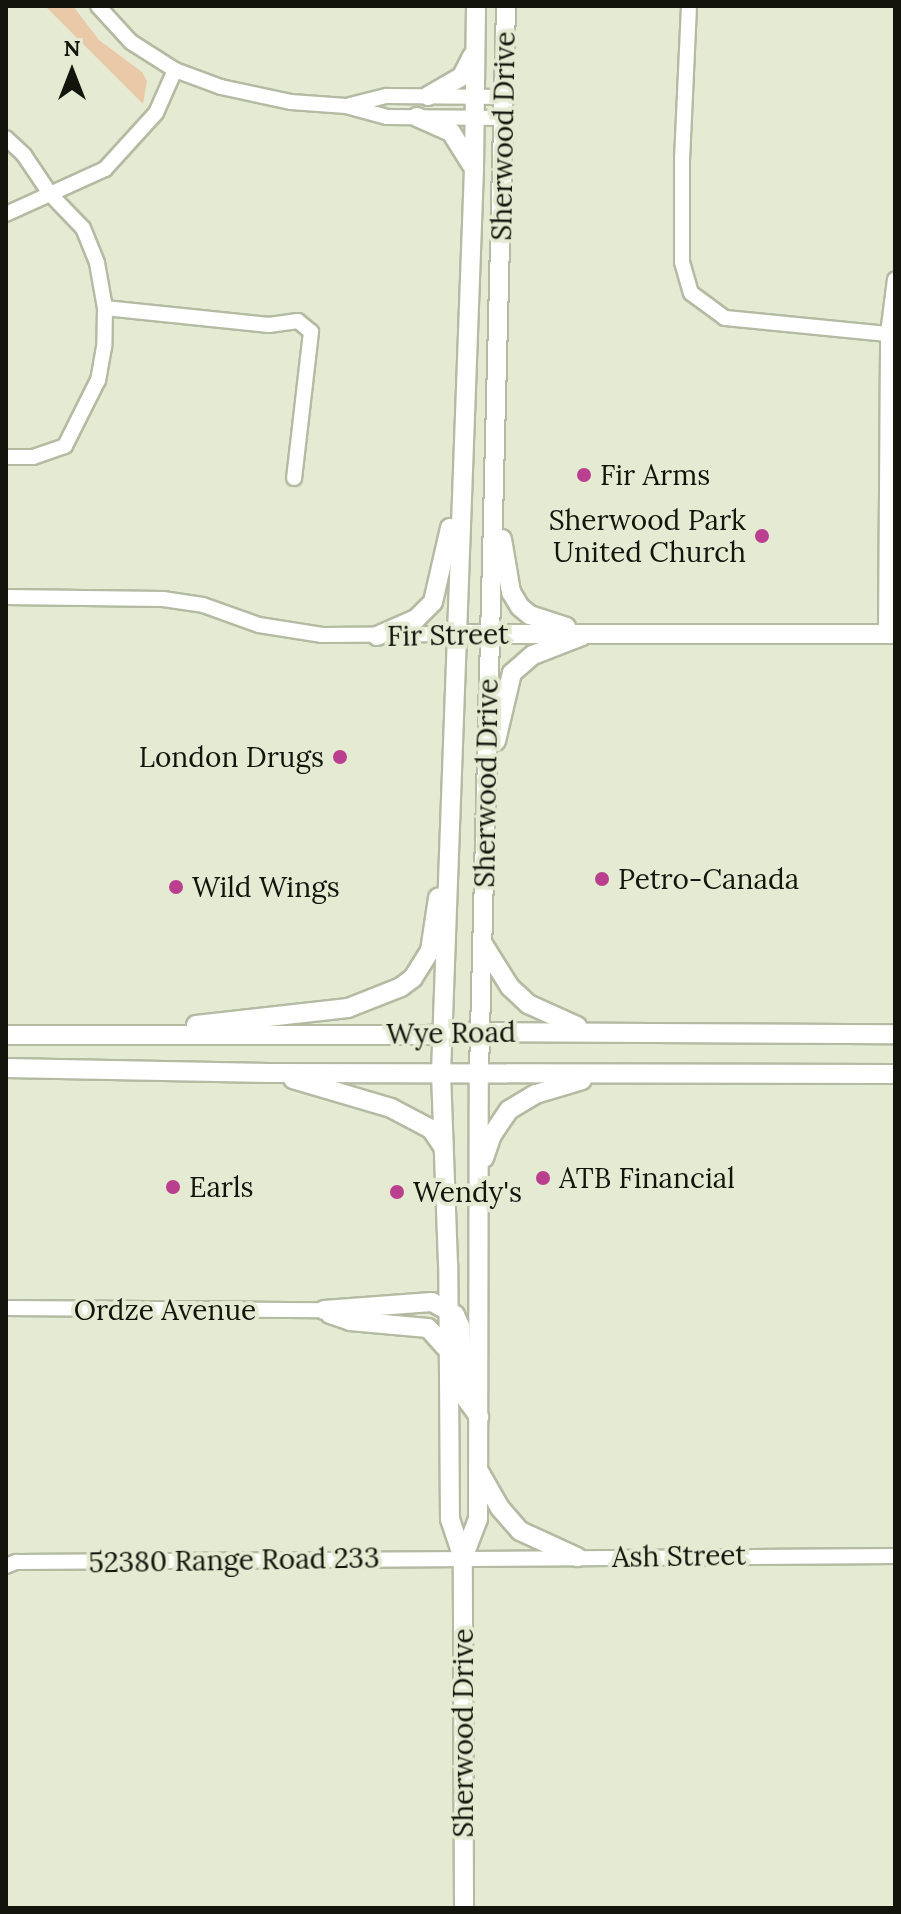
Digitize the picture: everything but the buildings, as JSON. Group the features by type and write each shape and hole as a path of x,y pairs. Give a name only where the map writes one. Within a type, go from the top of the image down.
{"main road":[{"name":"Sherwood Drive","path":"464,1908 463,1558 450,1519 441,1073 474,169 476,6"},
{"name":"Sherwood Drive","path":"463,1558 478,1519 479,1072 496,500 506,6"},
{"path":"428,96 450,87 462,76 476,46"},
{"path":"417,117 451,132 474,169"},
{"path":"377,636 416,619 433,602 444,562 462,454"},
{"path":"496,500 511,592 520,607 530,615 588,633"},
{"path":"488,773 512,673 533,655 588,633"},
{"name":"Fir Street","path":"457,634 890,634"},
{"path":"107,1035 348,1008 401,987 413,978 430,951 441,843 453,793"},
{"path":"483,944 510,987 528,1004 550,1017 595,1032"},
{"name":"Wye Road","path":"6,1035 442,1035 481,1032 895,1034"},
{"name":"Wye Road","path":"6,1068 269,1073 895,1074"},
{"path":"269,1073 391,1108 431,1129 438,1135 444,1150"},
{"path":"480,1168 492,1135 515,1105 555,1087 612,1073"},
{"path":"324,1310 432,1302 448,1310 458,1318 464,1396 479,1417"},
{"path":"324,1310 350,1321 428,1328 448,1350"},
{"path":"479,1470 500,1508 520,1531 577,1557"}],"street":[{"path":"98,6 131,42 175,70 221,87 263,97 346,106 387,117 504,118"},
{"path":"689,6 682,262 691,293 725,318 888,334"},
{"path":"6,214 105,169 133,142 156,113 175,70"},
{"path":"346,106 387,96 505,97"},
{"path":"6,138 24,155 51,195 83,228 97,263 105,308 104,347 98,380 65,446 33,457 6,457"},
{"path":"890,634 888,334 895,279"},
{"path":"105,308 269,325 298,321 311,332 294,478"},
{"name":"Fir Street","path":"6,597 163,599 203,605 259,625 297,632 377,636 457,634"},
{"name":"Ordze Avenue","path":"6,1308 324,1310"},
{"name":"Ash Street","path":"463,1558 895,1556"},
{"name":"52380 Range Road 233","path":"6,1566 16,1562 463,1558"}],"shaded area":[{"path":"45,6 73,6 99,40 142,72 147,81 143,104"}],"place":[{"name":"Fir Arms","path":"584,475"},
{"name":"Sherwood Park United Church","path":"762,536"},
{"name":"London Drugs","path":"340,757"},
{"name":"Petro-Canada","path":"602,879"},
{"name":"Wild Wings","path":"176,887"},
{"name":"ATB Financial","path":"543,1178"},
{"name":"Earls","path":"173,1187"},
{"name":"Wendy's","path":"397,1192"}]}
